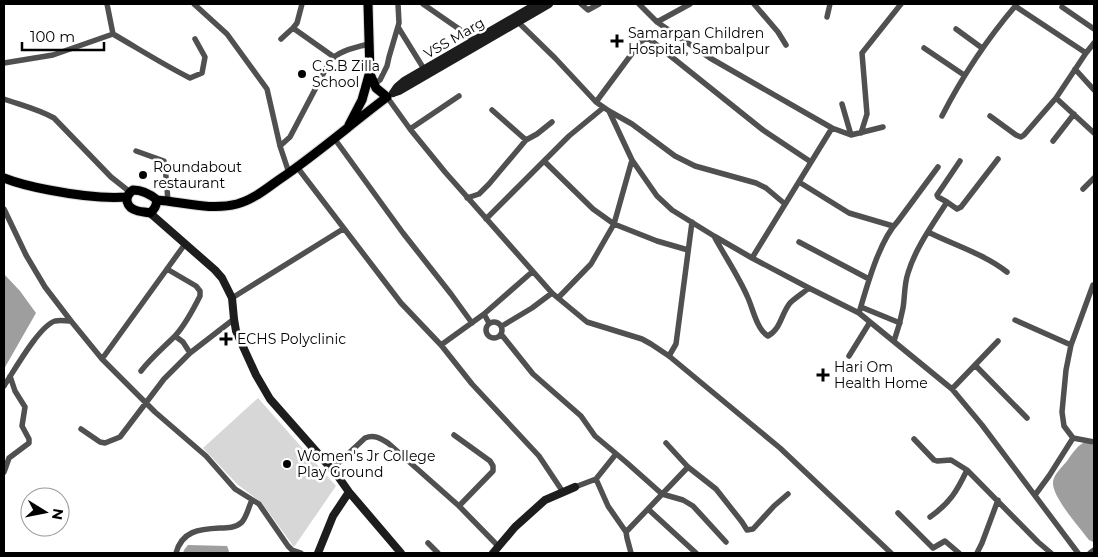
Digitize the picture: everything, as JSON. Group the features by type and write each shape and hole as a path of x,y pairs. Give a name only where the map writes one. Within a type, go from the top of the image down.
{"main road":[{"path":"368,4 370,74 376,88 390,95"},
{"name":"VSS Marg","path":"390,95 404,81 537,4"},
{"path":"401,553 332,469 270,399 256,375 236,331 232,298 222,278 150,213 133,209 126,202 128,195 133,190 140,190 157,200 212,206 237,204 246,201 289,173 390,95 549,4"},
{"path":"348,127 362,100 370,74"},
{"path":"4,178 18,184 97,198 128,195"},
{"path":"150,213 156,206 157,200"},
{"path":"493,553 515,527 545,500 575,487"},
{"path":"318,553 333,516 349,492"}],"street":[{"path":"106,4 113,34 164,65 190,78 202,73 205,57 195,38"},
{"path":"194,4 227,34 267,89 280,146 289,173"},
{"path":"281,39 294,28 302,4"},
{"path":"374,84 380,80 387,66 398,27 398,4"},
{"path":"422,4 475,40"},
{"path":"581,4 588,10 599,4"},
{"path":"639,4 657,22 710,58 832,128 851,135 883,127"},
{"path":"657,22 690,4"},
{"path":"754,4 778,32 786,45"},
{"path":"827,17 830,4"},
{"path":"861,132 867,114 862,53 901,4"},
{"path":"942,116 982,48 1016,5 1086,53"},
{"path":"1062,7 1094,30"},
{"path":"518,22 606,110 632,124 675,156 695,166 756,183 766,188 785,204"},
{"path":"398,27 424,69"},
{"path":"294,28 334,57"},
{"path":"956,30 982,48"},
{"path":"4,63 53,55 113,34"},
{"path":"596,102 639,44 648,38 763,130 811,162"},
{"path":"990,116 1016,136 1021,137 1024,135 1056,98 1094,43"},
{"path":"280,146 290,137 330,61 345,51 368,44"},
{"path":"924,48 964,76"},
{"path":"1075,69 1094,90"},
{"path":"390,95 410,130 467,198 552,293 587,322 642,339 669,356 780,448 891,553"},
{"path":"410,130 459,96"},
{"path":"1056,98 1094,133"},
{"path":"4,99 34,108 54,118 128,195"},
{"path":"842,104 851,135"},
{"path":"492,110 526,140"},
{"path":"606,110 632,160 657,196 672,210 752,258 809,288 860,310 900,323"},
{"path":"486,219 569,136 606,110"},
{"path":"1053,141 1074,114"},
{"path":"467,198 479,194 526,140 552,122"},
{"path":"752,258 832,128"},
{"path":"334,138 472,323"},
{"path":"136,151 164,161 168,201"},
{"path":"960,161 937,195 957,209 962,207 998,159"},
{"path":"558,298 590,264 614,224 632,160"},
{"path":"544,161 593,209 614,224 657,241 688,250"},
{"path":"297,167 401,303 441,345 472,384 539,456 563,492"},
{"path":"860,310 869,279 882,246 893,226 938,167"},
{"path":"1084,189 1094,178"},
{"path":"799,182 849,213 893,226"},
{"path":"894,341 904,306 905,285 912,262 947,202"},
{"path":"4,209 26,255 45,287 102,359 155,412 206,456 235,488 258,504 291,552 301,553"},
{"path":"669,356 676,344 692,222"},
{"path":"232,298 343,228"},
{"path":"928,232 988,259 1007,272"},
{"path":"714,236 748,298 764,334 768,336 772,334 779,326 790,303 809,288"},
{"path":"799,242 869,279"},
{"path":"102,359 185,244"},
{"path":"141,371 184,325 200,296 200,291 196,286 167,269"},
{"path":"441,345 484,314 532,272"},
{"path":"1093,285 1070,345 1062,412 1064,426 1073,438 1094,442"},
{"path":"502,326 532,308 552,293"},
{"path":"860,310 870,322 952,389 982,425 1078,553"},
{"path":"484,314 489,323"},
{"path":"82,429 100,442 105,443 120,437 164,379 190,353 234,319"},
{"path":"4,386 26,353 46,328 59,320 71,321"},
{"path":"1015,320 1070,345"},
{"path":"501,334 498,337 490,337 486,334 485,330 489,323 496,322 502,326"},
{"path":"849,356 870,322"},
{"path":"502,326 501,334 533,374 578,413 595,436 662,494 683,500 693,506 726,542"},
{"path":"175,336 190,353"},
{"path":"952,389 998,341"},
{"path":"975,365 1027,418"},
{"path":"4,472 9,458 29,443 29,439 22,426 25,407 15,390 10,376"},
{"path":"454,435 490,461 493,466 493,471 459,506"},
{"path":"332,469 365,438 371,436 379,437 388,442 459,506 499,547"},
{"path":"1035,495 1073,438"},
{"path":"914,440 934,460 951,460 967,470 1051,553"},
{"path":"666,443 688,467 716,489 747,530 753,530 774,506 788,494"},
{"path":"575,487 596,479 616,454"},
{"path":"626,532 688,467"},
{"path":"930,517 940,510 956,492 967,470"},
{"path":"596,479 608,506 626,532 631,553"},
{"path":"176,553 178,545 190,532 233,527 242,522 252,500"},
{"path":"977,553 998,500"},
{"path":"648,509 696,553"},
{"path":"898,513 933,548 945,541 959,553"},
{"path":"428,543 438,553"},
{"path":"1090,553 1094,550"}],"shaded area":[{"path":"4,274 20,291 36,313 4,369"},
{"path":"258,398 336,486 294,547 262,503 237,484 203,448"},
{"path":"1086,442 1094,445 1094,542 1089,540 1068,513 1054,490 1053,484 1054,478 1073,452"},
{"path":"188,545 227,546 229,551 228,553 183,553"}],"place":[{"name":"Samarpan Children Hospital, Sambalpur","path":"617,41"},
{"name":"C.S.B Zilla School","path":"302,74"},
{"name":"Roundabout restaurant","path":"143,175"},
{"name":"ECHS Polyclinic","path":"226,339"},
{"name":"Hari Om Health Home","path":"823,375"},
{"name":"Women's Jr College Play Ground","path":"287,464"}]}
